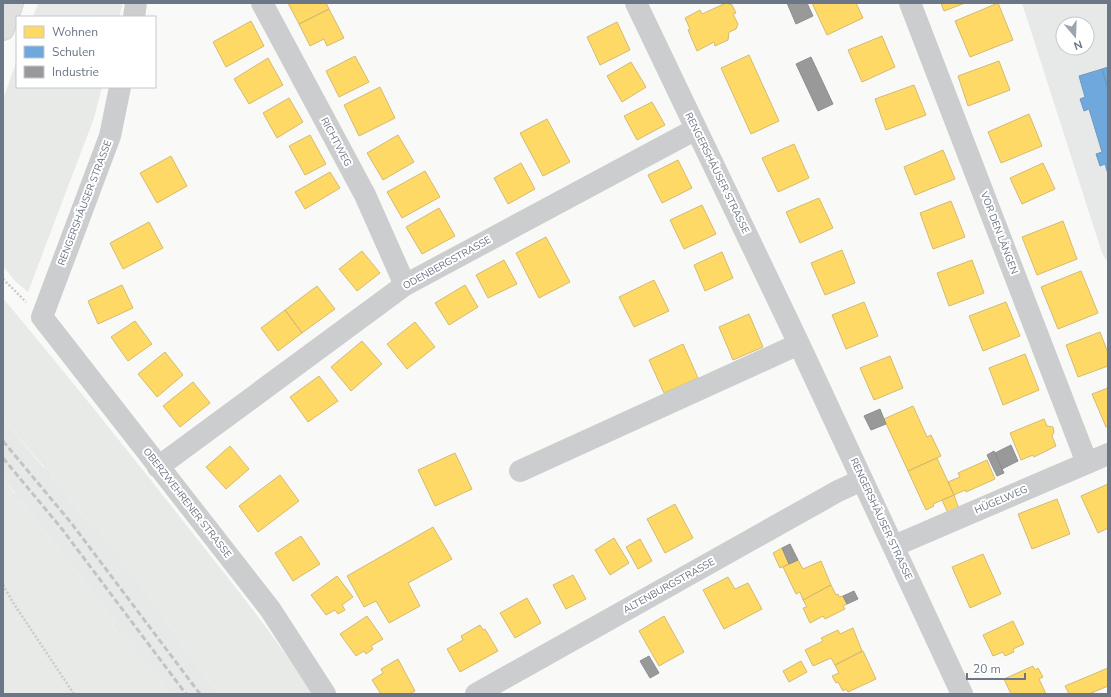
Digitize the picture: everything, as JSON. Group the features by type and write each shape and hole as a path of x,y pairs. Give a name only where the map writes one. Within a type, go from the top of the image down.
{"highway":[{"path":"3,29 12,3"}],"street":[{"path":"134,16 136,3"},
{"name":"RICHTWEG","path":"262,3 365,195 405,285"},
{"name":"RENGERSHÄUSER STRASSE","path":"636,3 799,344 962,694"},
{"name":"VOR DEN LÄNGEN","path":"910,3 1087,463"},
{"name":"RENGERSHÄUSER STRASSE","path":"42,317 110,136 120,88"},
{"name":"ODENBERGSTRASSE","path":"158,467 405,285 696,129"},
{"name":"OBERZWEHRENER STRASSE","path":"42,317 270,610 326,694"},
{"path":"520,471 799,344"},
{"name":"HÜGELWEG","path":"894,546 1108,454"},
{"name":"ALTENBURGSTRASSE","path":"476,694 838,491 862,480"}],"path":[{"path":"3,279 42,317"},
{"path":"3,585 74,694"}],"shaded area":[{"path":"38,3 123,3 119,16 33,16"},
{"path":"1022,3 1108,3 1108,263 1102,253"},
{"path":"16,63 16,88 102,88 94,118 28,292 15,281 3,266 3,99"},
{"path":"3,298 100,416 226,575 271,634 313,694 218,694 134,576 101,537 103,535 97,529 95,530 51,476 52,474 47,467 45,468 3,419"},
{"path":"3,419 44,468 46,466 52,474 51,476 95,530 97,528 103,536 102,537 134,576 218,694 170,694 122,631 118,633 113,625 116,623 21,501 18,503 12,496 15,493 3,479"},
{"path":"3,479 15,494 13,496 18,503 21,501 116,623 113,626 118,633 122,630 170,694 3,694"}],"building: Wohnen":[{"path":"288,3 326,3 329,9 299,24"},
{"path":"726,3 732,5 736,13 733,14 738,24 736,29 729,32 728,40 715,46 714,42 697,51 688,30 690,29 685,18 700,10 702,14"},
{"path":"812,3 856,3 863,18 827,35"},
{"path":"941,3 965,3 944,11"},
{"path":"998,3 1013,40 970,57 955,21"},
{"path":"329,9 344,38 327,46 324,39 310,46 299,24"},
{"path":"251,21 264,46 226,67 213,42"},
{"path":"617,22 630,50 600,65 587,37"},
{"path":"882,36 895,67 862,82 848,50"},
{"path":"749,55 779,121 751,134 721,68"},
{"path":"355,56 369,82 339,97 326,71"},
{"path":"268,58 283,85 249,104 234,79"},
{"path":"999,61 1010,90 968,106 958,76"},
{"path":"631,62 646,87 622,102 607,76"},
{"path":"914,85 926,115 886,130 875,99"},
{"path":"380,87 395,118 359,136 344,105"},
{"path":"289,98 303,122 277,138 263,113"},
{"path":"652,102 665,125 637,140 624,116"},
{"path":"1029,114 1042,146 1001,163 988,132"},
{"path":"547,119 570,162 543,176 520,133"},
{"path":"310,135 326,164 305,175 289,146"},
{"path":"398,135 414,162 383,180 367,153"},
{"path":"794,144 809,178 778,192 762,158"},
{"path":"943,150 955,179 915,195 904,167"},
{"path":"171,156 187,186 157,203 140,173"},
{"path":"678,160 692,188 662,203 648,175"},
{"path":"521,163 535,189 508,204 494,178"},
{"path":"1043,163 1055,189 1022,204 1010,178"},
{"path":"425,171 440,197 402,218 387,192"},
{"path":"330,172 340,188 305,209 295,192"},
{"path":"819,198 833,228 800,243 786,212"},
{"path":"951,201 965,237 933,249 920,213"},
{"path":"702,205 716,234 684,249 670,220"},
{"path":"439,208 455,236 422,254 406,227"},
{"path":"1063,221 1077,259 1037,275 1022,237"},
{"path":"149,222 163,248 123,269 110,243"},
{"path":"546,237 570,282 539,298 516,253"},
{"path":"842,250 855,283 825,295 811,263"},
{"path":"362,251 380,273 357,291 339,269"},
{"path":"722,252 733,278 705,291 694,265"},
{"path":"504,260 517,284 488,298 476,275"},
{"path":"972,260 984,293 949,306 937,273"},
{"path":"1081,271 1098,313 1058,329 1041,287"},
{"path":"654,280 669,311 634,327 619,297"},
{"path":"122,285 133,308 98,324 88,301"},
{"path":"465,285 478,307 449,325 435,303"},
{"path":"317,286 335,309 302,333 285,310"},
{"path":"864,302 878,336 846,349 832,315"},
{"path":"1006,302 1020,336 983,351 969,316"},
{"path":"285,310 302,333 278,351 261,328"},
{"path":"749,314 763,347 733,360 719,327"},
{"path":"135,321 152,344 128,361 111,337"},
{"path":"415,322 435,347 407,369 387,344"},
{"path":"1100,332 1108,353 1108,366 1078,377 1066,345"},
{"path":"362,341 382,364 351,391 331,367"},
{"path":"683,344 698,378 664,393 649,360"},
{"path":"165,352 183,375 157,397 138,374"},
{"path":"1025,354 1039,390 1003,405 989,368"},
{"path":"890,356 903,388 874,400 860,368"},
{"path":"319,376 338,401 308,422 290,397"},
{"path":"193,382 210,403 180,427 163,406"},
{"path":"1108,388 1108,426 1106,427 1092,394"},
{"path":"913,406 927,437 931,435 941,456 908,471 884,419"},
{"path":"1044,419 1047,426 1053,427 1054,432 1052,436 1056,446 1034,457 1033,455 1021,460 1010,433"},
{"path":"230,446 249,469 226,489 206,467"},
{"path":"455,453 472,489 435,506 418,470"},
{"path":"937,458 954,495 933,504 934,506 926,510 908,471"},
{"path":"987,460 995,479 966,492 965,490 954,495 948,482 960,477 958,473"},
{"path":"280,475 299,501 258,532 239,506"},
{"path":"1108,484 1108,528 1098,533 1081,496"},
{"path":"954,495 959,509 948,513 942,500"},
{"path":"1057,499 1070,534 1032,549 1018,514"},
{"path":"675,504 693,538 665,553 647,519"},
{"path":"433,527 452,559 408,583 420,606 389,623 376,601 364,607 347,576"},
{"path":"301,536 320,564 293,581 275,553"},
{"path":"614,538 629,563 610,575 595,550"},
{"path":"640,539 652,561 638,569 626,547"},
{"path":"782,548 789,564 780,568 773,553"},
{"path":"983,554 1001,594 970,608 952,567"},
{"path":"798,560 803,569 821,561 831,585 803,600 800,592 796,594 783,567"},
{"path":"573,575 586,599 566,609 553,585"},
{"path":"337,576 353,597 342,605 345,610 338,614 335,610 326,615 311,595"},
{"path":"728,577 735,589 748,583 762,609 724,629 703,590"},
{"path":"831,585 836,595 838,594 839,597 843,596 847,604 843,606 845,609 825,619 823,616 810,623 803,608 807,607 803,600"},
{"path":"527,598 541,623 515,638 500,613"},
{"path":"367,616 383,639 371,646 373,649 366,654 364,651 356,656 340,634"},
{"path":"664,616 684,652 659,666 639,631"},
{"path":"1013,621 1024,644 1013,649 1014,652 1005,656 1003,652 993,656 983,635"},
{"path":"480,625 483,630 485,629 498,651 460,672 447,649 463,640 461,636"},
{"path":"853,628 862,651 835,665 831,658 813,666 805,650 823,641 821,638 838,630 840,634"},
{"path":"863,651 876,679 848,692 846,689 843,691 838,682 836,683 832,676 839,673 835,665"},
{"path":"398,659 415,691 409,694 381,694 372,680 383,673 381,669"},
{"path":"801,661 807,672 789,682 783,671"},
{"path":"1033,666 1035,670 1038,668 1043,677 1039,679 1046,694 1011,694 1004,679"},
{"path":"1108,668 1108,686 1089,694 1069,694 1065,686"}],"building: Schulen":[{"path":"1108,67 1108,89 1102,69"},
{"path":"1102,69 1108,89 1108,174 1105,164 1100,166 1096,154 1102,152 1089,109 1084,111 1080,99 1085,97 1079,76"}],"building: Industrie":[{"path":"787,3 807,3 813,16 796,24"},
{"path":"811,57 833,104 818,111 796,64"},
{"path":"880,409 886,424 871,430 864,416"},
{"path":"1011,445 1018,461 1002,469 995,453"},
{"path":"994,451 1004,473 997,476 987,455"},
{"path":"790,544 798,560 789,564 782,548"},
{"path":"854,591 858,599 847,604 843,596"},
{"path":"649,656 659,673 650,678 640,661"}],"railway":[{"path":"3,441 72,524 200,694"},
{"path":"3,458 62,529 186,694"}]}
